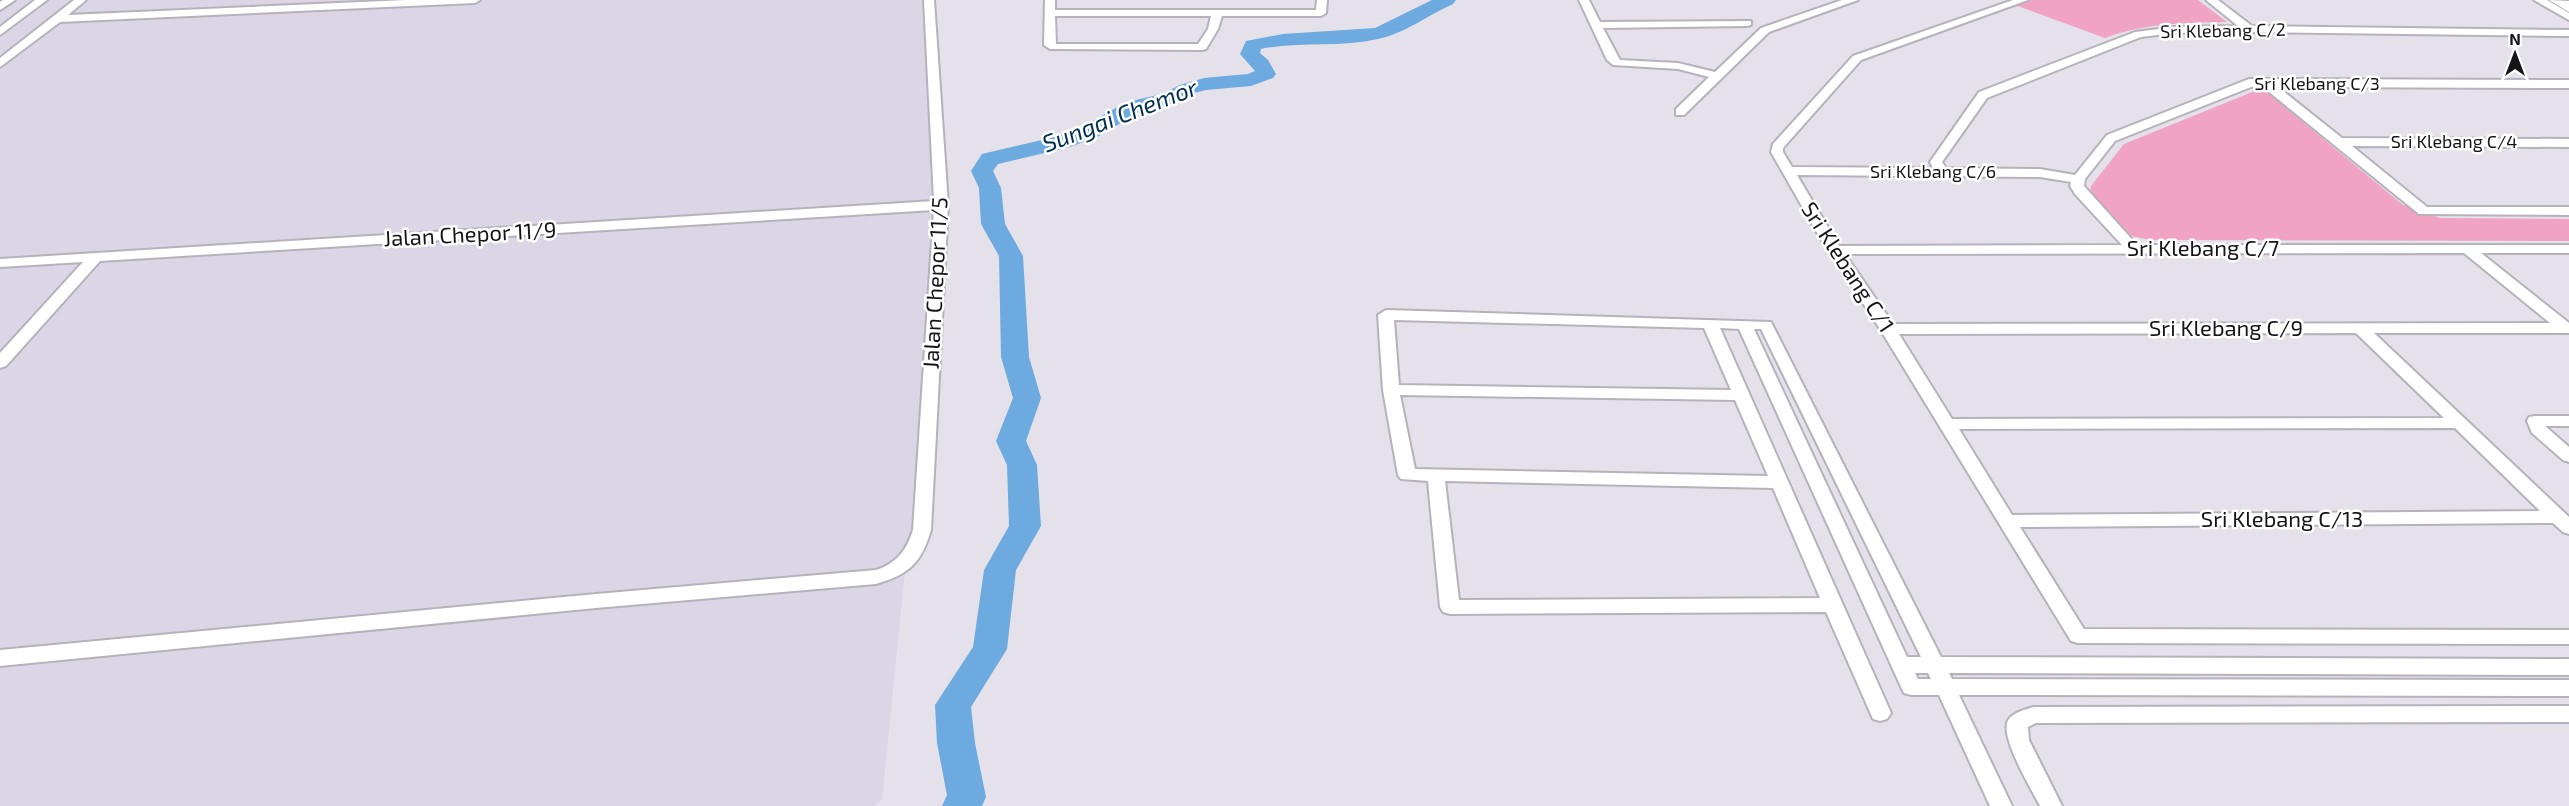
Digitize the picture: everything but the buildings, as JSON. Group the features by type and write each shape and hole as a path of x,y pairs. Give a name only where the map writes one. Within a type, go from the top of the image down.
{"street":[{"path":"0,7 10,0"},
{"path":"0,32 42,0"},
{"path":"0,64 81,0"},
{"path":"59,19 475,0"},
{"name":"Jalan Chepor 11/5","path":"0,658 596,601 876,578 894,573 916,551 922,530 941,205 929,0"},
{"path":"1050,0 1050,45 1054,46 1205,45 1217,13"},
{"path":"1050,13 1321,13 1322,0"},
{"path":"1584,0 1613,60 1617,63 1678,66 1718,76"},
{"path":"1680,112 1765,30 1774,25 1853,0"},
{"name":"Sri Klebang C/1","path":"2022,0 1857,58 1777,147 1787,171 2078,636 2569,637"},
{"path":"2211,0 2249,30"},
{"path":"2539,0 2569,17"},
{"path":"2557,0 2569,7"},
{"path":"0,24 13,23"},
{"path":"1596,25 1747,23"},
{"name":"Sri Klebang C/2","path":"1942,172 1936,162 1983,95 2139,34 2175,30 2569,33"},
{"path":"2265,82 2424,211 2569,211"},
{"name":"Sri Klebang C/3","path":"2078,179 2111,138 2249,83 2569,84"},
{"name":"Sri Klebang C/4","path":"2338,142 2569,142"},
{"name":"Sri Klebang C/6","path":"1787,171 2040,172 2078,179"},
{"path":"2078,179 2077,186 2080,191 2132,248"},
{"name":"Jalan Chepor 11/9","path":"0,263 941,205"},
{"path":"2467,249 2567,329"},
{"name":"Sri Klebang C/7","path":"1837,250 2569,249"},
{"path":"0,363 96,257"},
{"path":"1779,482 1407,475 1391,390 1386,315 1766,325 1935,665 2001,806"},
{"path":"1710,323 1880,713"},
{"path":"1744,324 1911,687 2569,688"},
{"path":"2360,328 2563,523"},
{"name":"Sri Klebang C/9","path":"1888,329 2567,329"},
{"path":"1391,390 1742,395"},
{"path":"2569,421 2535,421 2538,429 2569,456"},
{"path":"1946,424 2459,423"},
{"path":"1436,476 1450,608 1833,605"},
{"name":"Sri Klebang C/13","path":"2007,521 2563,523"},
{"path":"1900,665 2569,667"},
{"path":"2051,806 2018,740 2017,723 2034,715 2569,714"}],"shaded area":[{"path":"0,0 929,0 941,205 922,530 906,562 882,800 874,806 0,806"},
{"path":"2031,0 2198,0 2227,22 2150,27 2105,38 2015,5"},
{"path":"2262,88 2403,205 2440,218 2569,219 2569,241 2151,240 2131,236 2090,193 2091,186 2124,144"}],"waterway":[{"name":"Sungai Chemor","path":"961,806 967,797 956,743 953,705 990,649 1000,570 1025,526 1022,465 1011,441 1027,398 1015,357 1011,256 993,224 990,188 982,171 990,159 1062,142 1091,131 1134,106 1168,99 1187,89 1204,84 1251,80 1266,74 1261,64 1250,54 1253,45 1283,40 1345,38 1376,34 1394,28 1447,0"}]}
